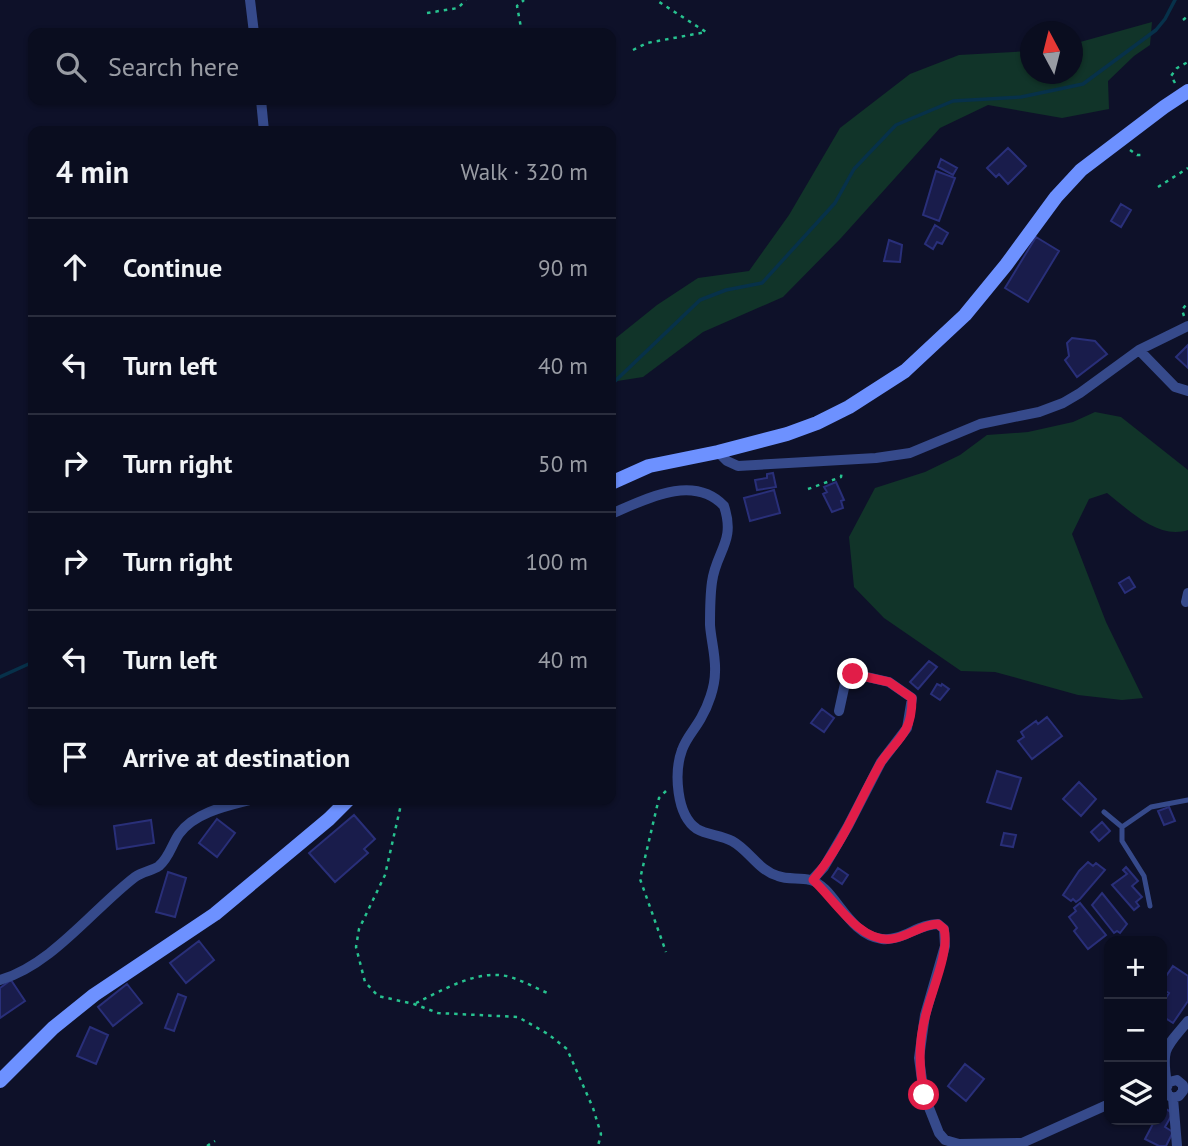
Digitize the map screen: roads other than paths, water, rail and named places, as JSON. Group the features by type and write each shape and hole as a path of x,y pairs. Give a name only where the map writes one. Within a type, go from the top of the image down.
{"main road":[{"path":"616,482 649,466 718,452 787,434 817,423 849,407 905,371 965,315 1080,170 1185,93"},
{"path":"0,1081 53,1028 94,995 215,914 343,805"}],"street":[{"path":"250,0 253,28"},
{"path":"261,105 264,126"},
{"path":"718,452 727,461 738,466 876,458 910,453 980,424 1050,409 1080,393 1139,350 1188,326"},
{"path":"1139,350 1175,387 1188,391"},
{"path":"616,512 663,493 678,491 708,494 724,506 727,538 713,573 711,592 710,624 715,673 702,717 681,752 678,769 683,813 688,822 700,831 732,841 761,867 778,876 813,880 834,900 844,915 860,929 879,939 904,936 931,924 938,924 944,929 945,946 925,1015 919,1058 924,1095 939,1133 945,1140 959,1144 1022,1143 1104,1106"},
{"path":"813,880 824,867 848,826 881,762 907,728 912,698 889,682 853,674 846,679 839,711"},
{"path":"0,980 13,976 37,961 137,876 161,865 178,836 190,824 212,811 233,805"},
{"path":"1165,1062 1165,1051 1188,1021"},
{"path":"1167,1080 1185,1079 1182,1094 1173,1098"},
{"path":"1167,1093 1173,1098 1177,1146"}],"lane":[{"path":"1122,827 1151,807 1188,800"},
{"path":"1104,812 1122,827"},
{"path":"1122,827 1122,841 1144,876 1150,906"}],"waterway":[{"path":"616,380 700,300 726,290 762,283 835,203 854,169 896,125 953,101 1021,97 1083,84 1156,30 1175,0"},
{"path":"0,677 28,664"}]}
